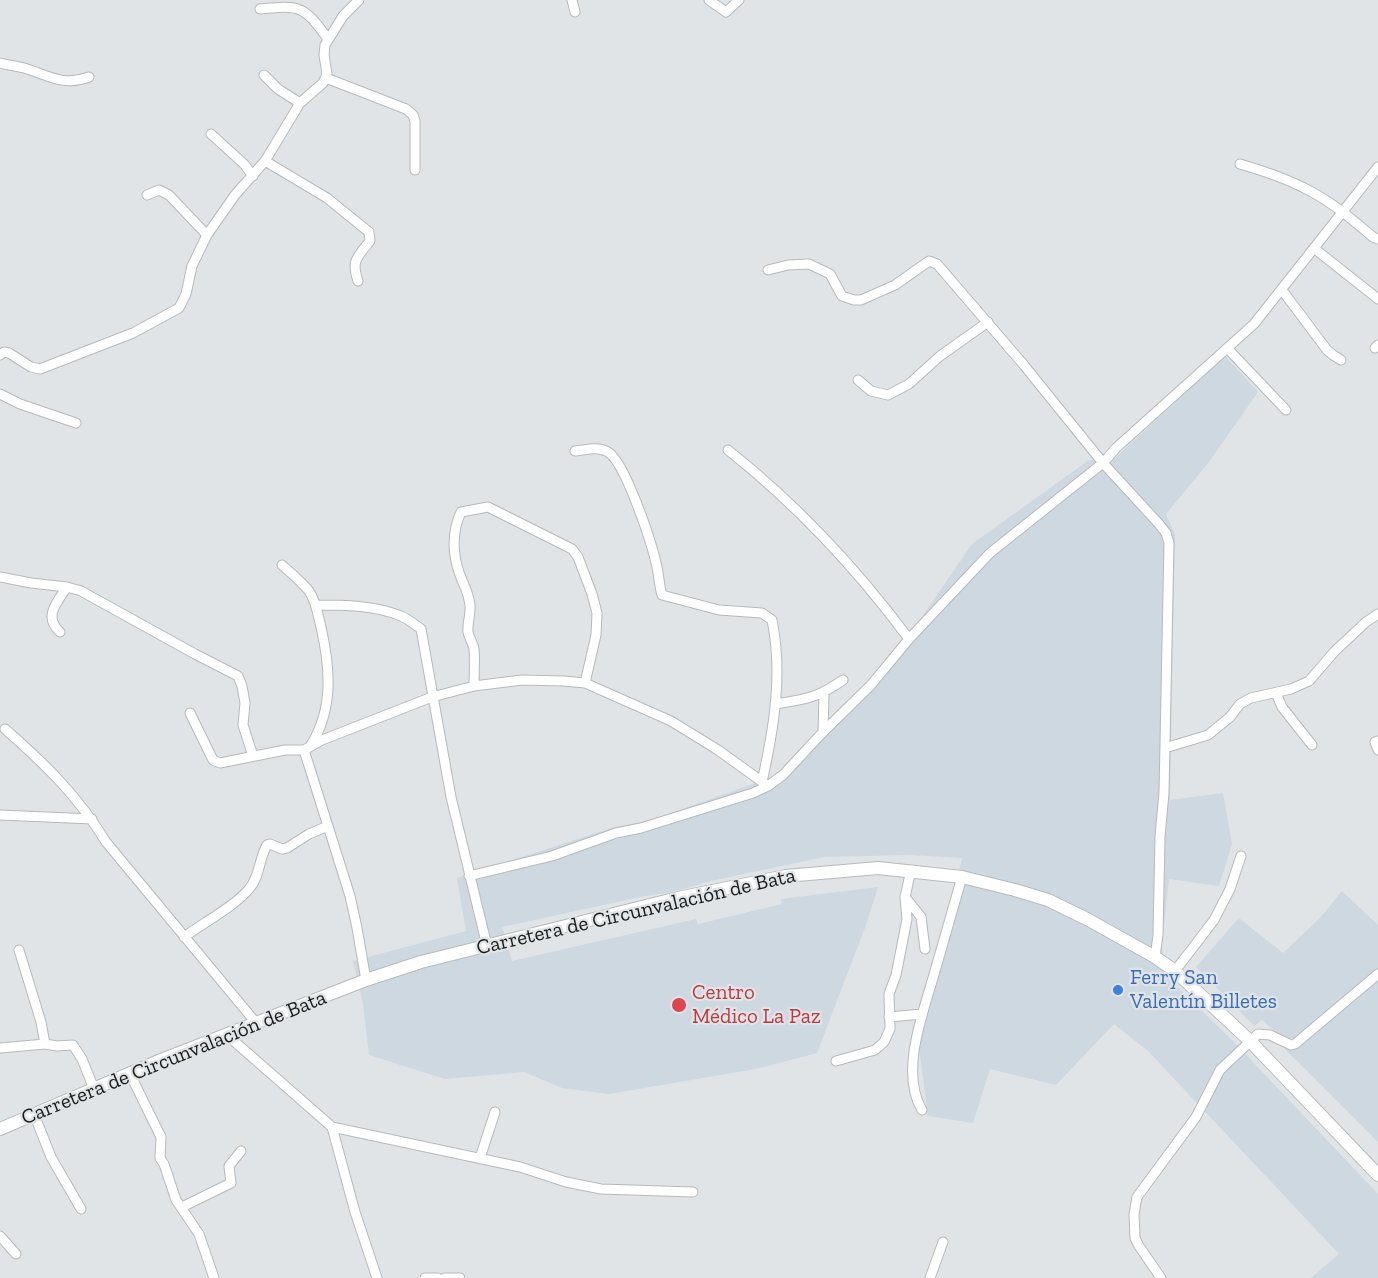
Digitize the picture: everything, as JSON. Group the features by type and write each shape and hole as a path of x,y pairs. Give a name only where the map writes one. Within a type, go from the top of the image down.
{"main road":[{"name":"Carretera de Circunvalación de Bata","path":"0,1129 227,1035 366,980 421,962 618,915 678,898 786,876 878,868 962,877 999,885 1048,900 1155,957 1175,971 1250,1041 1378,1175"}],"street":[{"path":"326,78 324,55 328,39 343,16 359,0"},
{"path":"572,0 575,12"},
{"path":"709,0 726,12 739,0"},
{"path":"260,9 304,10 310,14 328,39"},
{"path":"0,63 24,68 60,81 79,81 89,77"},
{"path":"264,75 278,89 300,103"},
{"path":"0,355 4,352 9,353 31,367 40,369 133,333 179,308 192,266 221,213 265,161 300,103 326,78"},
{"path":"326,78 406,109 413,115 415,170"},
{"path":"211,134 228,148 253,176"},
{"path":"265,161 327,198 369,232 370,241 354,262 358,281"},
{"path":"1240,164 1268,172 1309,190 1378,239"},
{"path":"468,876 552,856 616,833 641,828 753,793 783,775 871,686 909,639 999,544 1103,464 1116,448 1254,324 1378,167"},
{"path":"147,195 159,190 169,195 207,236"},
{"path":"1314,249 1378,299"},
{"path":"768,270 801,264 821,269 834,279 842,296 861,300 895,285 924,264 932,262 943,269 1103,464 1166,533 1169,543 1164,793 1155,957"},
{"path":"1282,290 1327,350 1341,360"},
{"path":"858,380 871,391 888,395 909,384 940,356 988,322"},
{"path":"1227,348 1286,410"},
{"path":"0,394 20,404 76,423"},
{"path":"575,451 599,449 613,455 623,472 656,560 662,595 719,610 762,613 772,620 778,664 776,704 765,784"},
{"path":"728,450 760,475 820,535 888,610 909,639"},
{"path":"474,686 474,649 468,625 471,607 466,584 460,576 457,564 454,537 455,525 461,512 484,507 557,540 572,549 578,557 597,613 596,635 585,683"},
{"path":"282,565 310,592 316,605 326,650 329,690 322,724 307,748 350,896 366,980"},
{"path":"0,577 81,591 238,676 245,703 243,725 253,756"},
{"path":"60,632 54,627 51,614 67,587"},
{"path":"316,605 354,605 383,611 402,616 421,629 432,697 468,876 486,946"},
{"path":"1165,748 1208,735 1230,717 1240,704 1264,694 1291,689 1309,681 1335,651 1378,614"},
{"path":"190,713 215,762 307,748 333,735 432,697 474,686 522,680 585,683 671,721 718,750 765,784"},
{"path":"776,704 806,700 824,694 843,680"},
{"path":"1276,693 1282,708 1312,745"},
{"path":"823,732 824,694"},
{"path":"5,729 50,770 92,819 106,842 257,1024"},
{"path":"1378,741 1375,742 1378,750"},
{"path":"0,815 92,819"},
{"path":"184,937 249,890 256,879 267,845 287,848 309,834 328,826"},
{"path":"1175,971 1214,920 1230,889 1241,856"},
{"path":"836,1061 875,1050 884,1042 890,1029 889,994 896,975 907,919 905,897 911,870"},
{"path":"922,1110 915,1099 913,1080 915,1054 922,1014 962,877"},
{"path":"905,897 921,917 925,949"},
{"path":"20,950 45,1044"},
{"path":"1161,1278 1135,1238 1134,1214 1137,1197 1196,1117 1216,1076 1258,1034 1270,1035 1291,1045 1295,1044 1378,974"},
{"path":"889,1017 922,1014"},
{"path":"227,1035 332,1127 520,1167 566,1182 601,1189 693,1192"},
{"path":"0,1048 45,1044 73,1045 82,1059 94,1089"},
{"path":"130,1074 161,1137 160,1158 176,1200 199,1234 214,1278"},
{"path":"480,1158 495,1112"},
{"path":"34,1114 51,1157 81,1209"},
{"path":"332,1127 376,1278"},
{"path":"182,1207 231,1183 229,1166 241,1151"},
{"path":"0,1236 16,1254"},
{"path":"930,1278 943,1242"},
{"path":"425,1278 436,1278"},
{"path":"445,1278 460,1278"}],"shaded area":[{"path":"1225,356 1258,392 1209,462 1166,514 1175,535 1170,800 1223,793 1232,844 1219,886 1169,879 1162,943 1164,974 1234,1042 1378,1194 1378,1278 1311,1278 1339,1254 1148,1051 1114,1024 1056,1085 990,1069 973,1123 928,1116 918,1039 962,858 911,855 824,857 711,881 672,892 502,927 512,961 696,919 698,924 782,904 781,899 878,887 866,925 817,1053 756,1069 609,1094 562,1088 524,1072 445,1079 369,1055 363,1004 353,961 466,931 457,878 612,828 655,819 772,777 785,770 901,647 972,544 1089,460 1113,460"},
{"path":"1342,891 1378,925 1378,1142 1285,1049 1295,1040 1278,1034 1262,1020 1254,1026 1196,967 1239,918 1283,953 1320,918"}],"place":[{"name":"Ferry San Valentín Billetes","path":"1118,990"},
{"name":"Centro Médico La Paz","path":"679,1005"}]}
